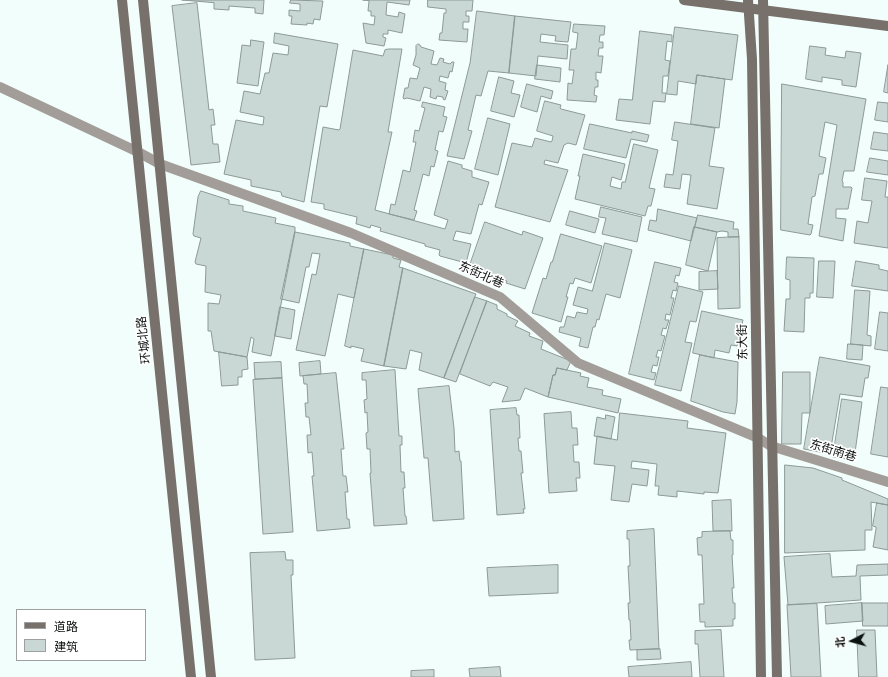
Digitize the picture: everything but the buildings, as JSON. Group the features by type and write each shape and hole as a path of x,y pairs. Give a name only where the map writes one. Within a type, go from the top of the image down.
{"main road":[{"name":"环城北路","path":"122,0 191,677"},
{"path":"143,0 211,677"},
{"path":"684,0 763,5 888,26"},
{"name":"东大街","path":"749,4 752,59 761,677"},
{"path":"763,5 777,677"}],"street":[{"name":"东街北巷","path":"0,87 138,152 160,164 351,233 500,297 578,363 758,438 771,446"},
{"name":"东街南巷","path":"771,446 888,482"}]}
